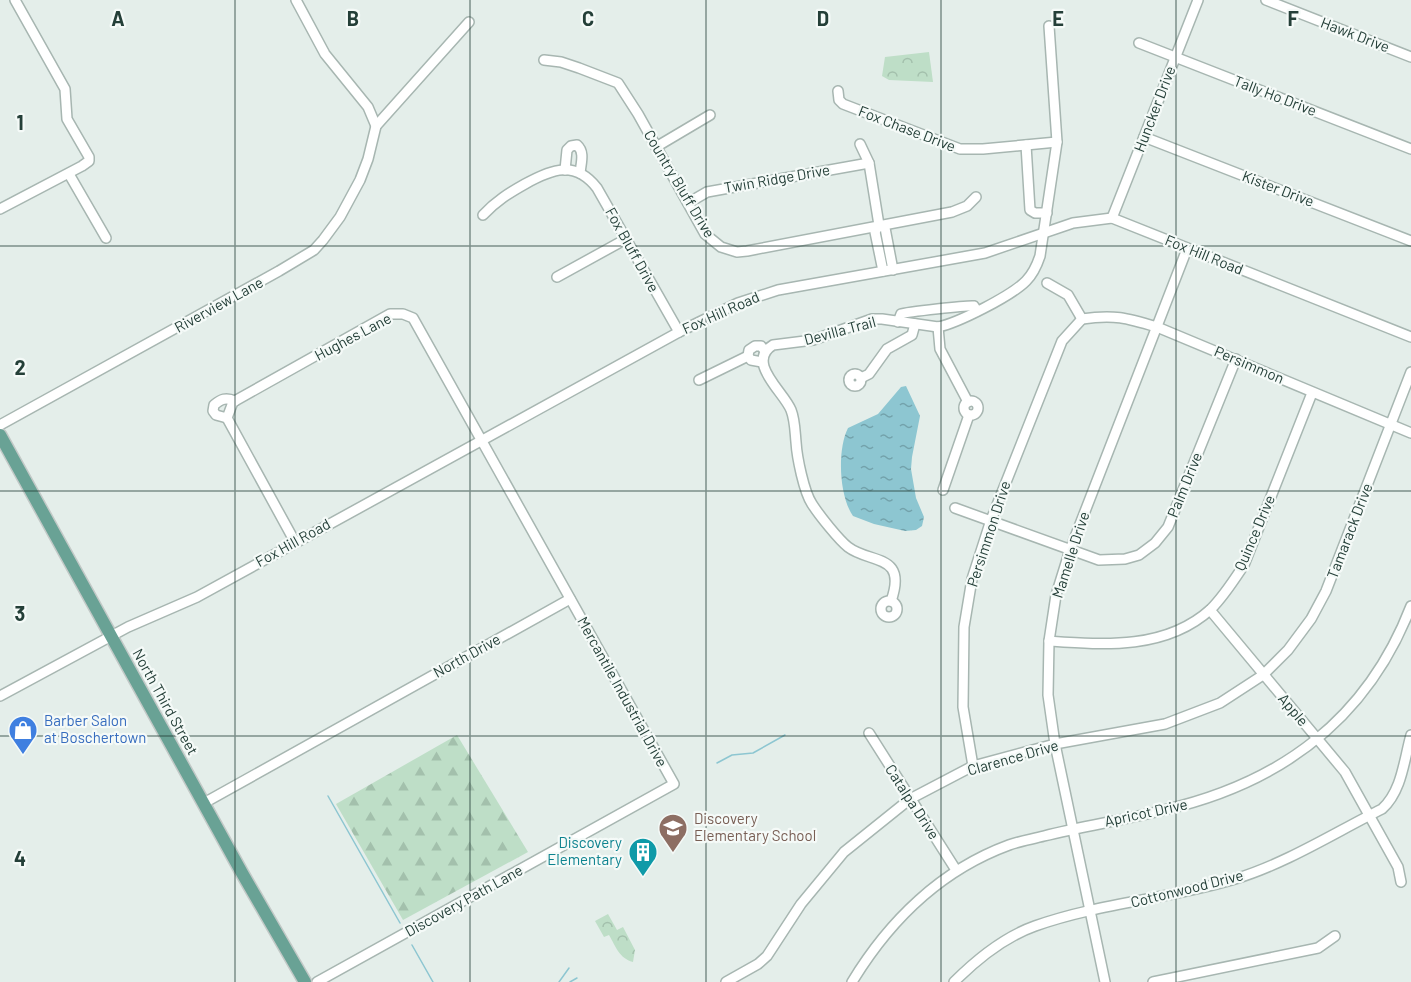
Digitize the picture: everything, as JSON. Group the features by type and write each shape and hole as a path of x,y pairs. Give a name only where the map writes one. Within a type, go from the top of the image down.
{"main road":[{"name":"North Third Street","path":"0,435 305,982"}],"street":[{"path":"0,209 69,174 89,161 89,157 67,119 65,88 15,0"},
{"path":"296,0 326,54 368,107 376,126"},
{"name":"Huncker Drive","path":"1112,218 1198,0"},
{"name":"Hawk Drive","path":"1266,0 1411,57"},
{"name":"Riverview Lane","path":"0,425 314,250 340,216 360,180 376,126 469,22"},
{"name":"Devilla Trail","path":"765,351 773,345 813,340 872,319 938,327 961,320 1026,281 1037,265 1058,142 1049,27"},
{"name":"Tally Ho Drive","path":"1139,43 1411,149"},
{"name":"Country Bluff Drive","path":"544,60 561,62 618,83 705,234 721,247 737,252 952,212 967,206 976,197"},
{"name":"Fox Chase Drive","path":"838,92 839,100 843,104 960,149 1058,142"},
{"path":"656,147 710,115"},
{"name":"Kister Drive","path":"1144,137 1411,241"},
{"path":"860,144 869,163 879,225 885,228 887,270"},
{"path":"483,215 499,199 548,172 565,170 580,173 582,155 577,145 567,150 565,170"},
{"path":"1026,145 1030,210 1035,213 1047,213"},
{"name":"Twin Ridge Drive","path":"688,203 707,192 869,163"},
{"name":"Fox Bluff Drive","path":"580,173 597,188 678,332"},
{"path":"69,174 106,238"},
{"name":"Fox Hill Road","path":"0,696 111,635 196,597 678,332 738,303 778,290 985,253 1073,223 1112,218 1411,337"},
{"path":"557,277 626,239"},
{"name":"Mamelle Drive","path":"1105,982 1055,744 1048,695 1049,641 1056,595 1070,550 1187,249"},
{"path":"1047,283 1068,295 1082,319"},
{"name":"Devilla Trail","path":"898,322 901,314 907,312 942,310 968,305 974,306 977,311"},
{"name":"Hughes Lane","path":"295,542 227,418 216,416 213,411 214,405 221,399 235,401 390,314 403,314 413,318 481,440"},
{"name":"Persimmon","path":"1082,319 1124,316 1157,327 1411,433"},
{"name":"Persimmon Drive","path":"973,766 963,707 964,627 972,579 990,520 1062,341 1082,319"},
{"path":"861,378 869,374 887,348 912,335 915,324"},
{"path":"938,327 940,349 968,402 964,408 969,415 943,490"},
{"path":"748,356 749,350 755,346 761,346 765,351 762,362 766,372 792,412 797,459 811,503 848,547 879,559 890,567 895,583 891,601"},
{"path":"748,356 751,360 762,362"},
{"path":"699,380 748,356"},
{"name":"Palm Drive","path":"955,508 1099,560 1125,559 1139,555 1155,543 1168,527 1236,359"},
{"name":"Tamarack Drive","path":"1263,675 1288,650 1311,619 1326,591 1411,372"},
{"name":"Quince Drive","path":"1049,641 1107,645 1133,643 1173,632 1210,610 1229,589 1244,565 1312,393"},
{"path":"227,418 230,407 235,401"},
{"path":"481,440 570,599"},
{"name":"Mercantile Industrial Drive","path":"570,599 674,784"},
{"name":"North Drive","path":"204,803 570,599"},
{"name":"Apricot Drive","path":"852,982 866,959 891,927 922,897 956,870 1010,845 1073,829 1163,811 1226,793 1274,770 1317,740 1336,722 1373,679 1389,653 1411,606"},
{"name":"Apple","path":"1210,610 1345,772 1398,867 1401,882"},
{"name":"Clarence Drive","path":"726,982 758,964 767,956 801,904 844,852 910,799 973,766 1055,744 1166,724 1220,703 1263,675"},
{"name":"Catalpa Drive","path":"868,733 956,870"},
{"name":"Cottonwood Drive","path":"954,982 976,960 1005,940 1034,926 1090,911 1209,887 1238,878 1288,858 1382,808 1393,797 1411,735"},
{"name":"Discovery Path Lane","path":"317,982 674,784"},
{"path":"1153,982 1318,948 1335,936"}],"green space":[{"path":"929,52 933,82 889,80 882,76 885,57"},
{"path":"457,735 528,852 403,920 336,804"},
{"path":"608,914 617,930 623,927 635,950 633,962 621,955 609,935 604,937 595,921"}],"water":[{"path":"906,386 920,416 911,469 916,498 924,517 922,526 916,530 905,531 874,524 853,516 842,485 841,460 844,437 848,428 878,414 901,387"}],"waterway":[{"path":"717,763 732,755 753,753 785,735"},
{"path":"328,796 400,923"},
{"path":"412,945 433,982"},
{"path":"559,982 569,968"},
{"path":"570,982 577,978"}],"place":[{"name":"Barber Salon at Boschertown","path":"23,756"},
{"name":"Discovery Elementary School","path":"673,854"},
{"name":"Discovery Elementary","path":"643,878"}]}
